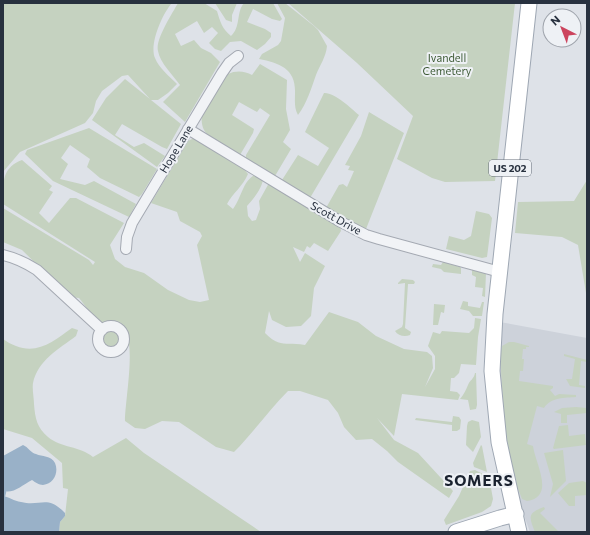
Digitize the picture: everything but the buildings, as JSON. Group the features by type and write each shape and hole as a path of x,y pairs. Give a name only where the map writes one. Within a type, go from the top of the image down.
{"main road":[{"name":"US 202","path":"516,514 499,442 494,394 493,344 528,3"},
{"path":"456,532 516,514 519,532"}],"street":[{"name":"Hope Lane","path":"126,249 127,237 132,223 222,73 229,63 238,56"},
{"name":"Scott Drive","path":"188,129 341,222 366,235 500,272"},
{"path":"3,255 26,262 37,270 102,330"}],"shaded area":[{"path":"500,322 587,338 587,532 530,532 523,513 512,472 505,437 498,372"}],"green space":[{"path":"3,3 172,3 164,14 155,38 154,52 155,58 164,72 177,84 158,100 151,100 181,124 167,149 122,124 115,135 134,147 144,143 165,156 157,167 92,120 106,98 125,79 150,99 128,75 122,76 102,91 96,101 93,113 85,123 20,152 3,172"},
{"path":"178,3 204,3 217,11 223,28 231,36 236,28 240,11 244,3 273,3 282,19 280,21 272,19 253,9 247,22 271,33 271,37 257,50 241,41 230,42 221,51 215,49 209,43 218,33 212,27 204,33 197,21 175,34 181,46 194,40 201,48 211,53 220,62 185,122 163,102 180,85 164,64 158,51 161,34"},
{"path":"215,3 237,3 232,15 232,22 226,20"},
{"path":"277,3 285,3 314,26 327,46 304,106 298,115 295,107 295,85 290,73 280,65 259,59 262,54 278,45 281,41 285,18"},
{"name":"Ivandell Cemetery","path":"288,3 515,3 495,181 445,182 432,178 397,159 413,116 357,63"},
{"path":"260,64 287,80 286,109 290,130 283,142 291,149 275,176 246,158 246,155 270,115 260,108 257,112 239,102 232,115 254,129 240,155 210,137 204,130 202,123 202,115 206,106 217,86 225,76 237,72 252,75"},
{"path":"324,93 333,95 359,115 310,198 282,180 298,155 318,166 329,148 305,132"},
{"path":"369,112 404,133 366,229 345,220 326,208 339,185 343,184 347,187 354,171 348,170 350,166 345,165 361,136"},
{"path":"89,128 157,169 139,197 100,178 87,167 90,159 70,145 61,158 68,164 60,179 85,185 94,181 136,204 129,217 53,181 25,154 27,150"},
{"path":"194,138 244,169 248,174 227,204 233,209 245,185 251,177 255,175 263,179 259,190 247,206 248,216 252,221 256,220 260,209 259,201 269,183 340,226 341,231 328,251 314,243 310,248 307,246 304,252 293,247 300,262 305,253 325,266 314,288 311,316 301,326 286,327 272,320 269,311 265,333 270,338 284,344 305,345 329,312 358,322 376,336 404,349 427,352 432,356 433,368 425,387 435,369 435,356 428,346 433,332 440,334 442,331 469,333 474,328 475,318 481,319 476,365 461,364 459,373 454,378 451,378 450,391 457,392 460,395 458,400 402,394 394,436 377,418 394,440 418,453 453,491 449,498 398,462 372,439 356,440 344,427 338,413 328,400 300,391 288,391 234,452 216,447 179,422 162,421 145,429 135,428 125,421 130,363 129,341 126,334 117,325 97,320 79,298 70,297 22,250 3,242 3,208 89,260 93,265 95,262 3,204 3,183 10,167 22,160 52,186 49,190 53,192 39,213 49,223 70,198 76,198 124,223 110,245 115,259 125,267 144,273 168,290 189,300 200,302 209,300 197,245 202,236 200,232 180,221 177,212 151,203 188,141"},
{"path":"587,180 587,299 578,245 562,237 515,233 518,202 574,201"},
{"path":"476,211 489,214 492,218 487,257 482,258 446,249 449,236 464,240 471,236"},
{"path":"443,262 460,267 461,274 444,272 441,269 432,267 433,264 441,265"},
{"path":"472,270 486,273 485,297 482,296 483,288 475,287 476,277 472,275"},
{"path":"402,279 413,280 415,282 414,284 408,284 405,328 411,332 410,335 406,336 402,336 395,331 402,327 403,324 405,283 398,284"},
{"path":"463,301 468,302 468,306 480,308 482,302 484,302 482,316 473,316 469,311 460,309"},
{"path":"434,304 445,305 444,313 441,312 438,325 433,325"},
{"path":"72,328 78,330 76,336 44,361 39,368 33,383 34,409 39,426 44,434 53,441 88,453 93,457 126,438 144,453 261,532 59,532 60,522 65,516 68,489 63,488 62,463 32,438 3,429 3,339 16,346 32,349 46,345"},
{"path":"111,329 117,332 120,338 117,344 111,347 105,344 102,338 105,332"},
{"path":"509,342 529,346 526,347 526,349 523,349 523,371 520,371 519,381 553,386 550,390 555,396 559,394 576,395 576,397 554,400 547,404 544,408 537,406 527,444 533,446 542,478 542,486 540,493 536,498 527,501 522,499 515,481 505,431 500,357 502,346"},
{"path":"564,354 587,360 587,362 581,361 579,385 585,386 585,388 570,386 566,379 572,379 575,359 564,356"},
{"path":"475,373 477,405 476,409 470,410 468,400 460,399"},
{"path":"562,408 587,408 587,413 567,415 567,423 561,423 561,414 554,412"},
{"path":"453,416 459,417 461,420 460,429 457,431 452,431 452,425 415,420 416,418 452,422"},
{"path":"472,420 479,422 481,437 473,452 466,445 467,426 468,422"},
{"path":"568,425 569,436 585,434 586,445 554,449 559,426"},
{"path":"481,445 487,472 474,467 473,463"},
{"path":"563,450 566,481 550,497 553,484 544,453"},
{"path":"475,470 489,477 493,499 491,506 482,512 446,525 444,520 459,496 470,471"},
{"path":"583,481 587,483 587,495 575,496 575,506 569,506 558,493 569,483"},
{"path":"544,507 545,509 540,513 558,531 535,532 531,523 531,516 535,511"}],"water":[{"path":"23,445 38,455 49,457 53,460 56,466 55,477 47,484 43,485 32,480 14,490 7,492 3,491 3,456"},
{"path":"3,496 28,503 48,502 59,507 65,513 65,516 60,522 59,532 3,532"}],"waterway":[{"path":"4,496 5,492"}],"district":[{"name":"SOMERS","path":"479,481"}]}
